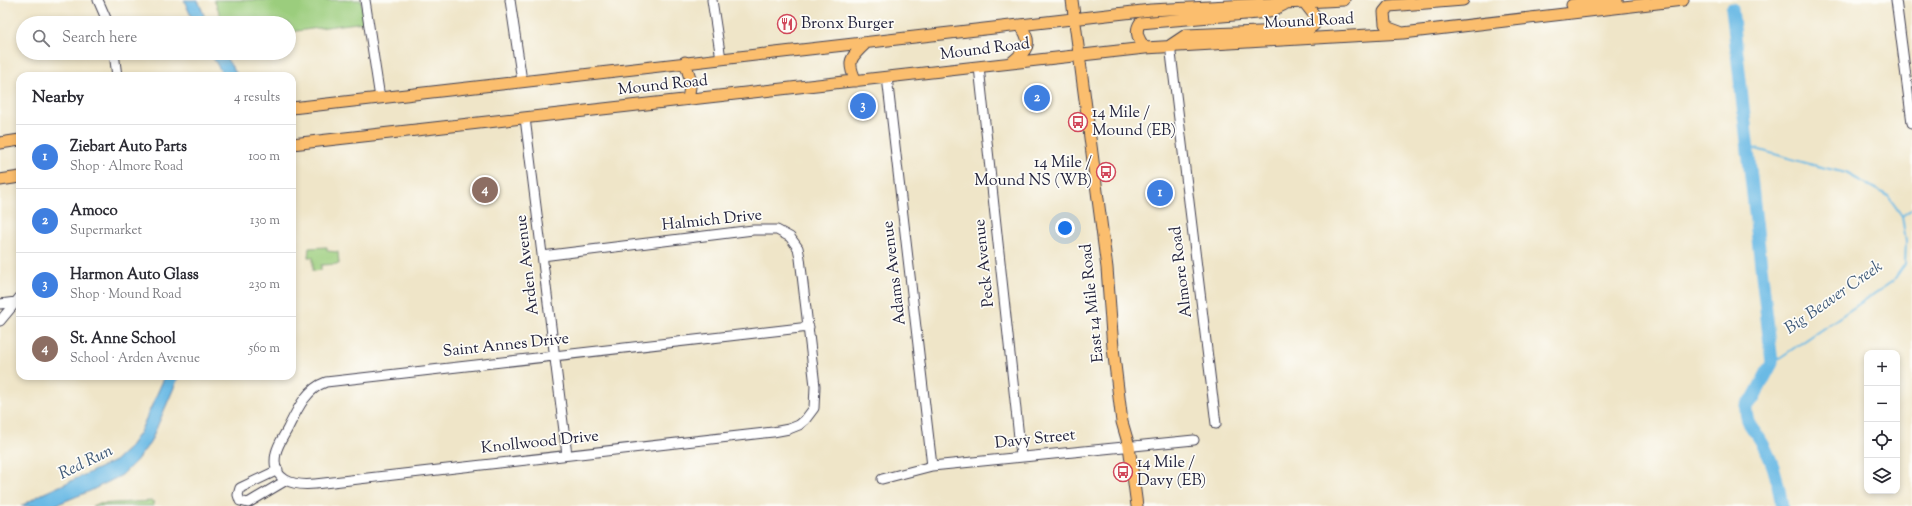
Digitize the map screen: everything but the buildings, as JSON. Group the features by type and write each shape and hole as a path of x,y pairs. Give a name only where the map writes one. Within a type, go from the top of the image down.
{"main road":[{"name":"East 14 Mile Road","path":"1072,0 1107,268 1113,348 1122,422 1129,446 1136,506"},
{"name":"Mound Road","path":"296,108 685,62 1158,10 1344,0"},
{"path":"1403,33 1389,28 1385,24 1384,12 1389,6 1463,0"},
{"path":"1452,27 1478,17 1617,0"},
{"name":"Mound Road","path":"296,144 1145,48 1403,33 1683,0"},
{"path":"1170,46 1186,35 1307,30 1314,25 1315,16 1304,2"},
{"path":"1145,48 1139,40 1137,30 1140,23 1248,6"},
{"path":"1011,63 1024,52 1028,43 1026,33 1020,25"},
{"path":"856,81 850,69 851,60 866,43"},
{"path":"685,62 691,81 688,99"},
{"path":"0,143 16,141"},
{"path":"0,180 16,178"}],"street":[{"path":"98,0 105,16"},
{"path":"365,0 380,98"},
{"path":"510,0 522,81"},
{"path":"712,0 720,59"},
{"path":"1896,0 1912,123"},
{"name":"Almore Road","path":"1170,46 1216,424"},
{"path":"115,60 116,72"},
{"name":"Peck Avenue","path":"979,67 1021,456"},
{"name":"Adams Avenue","path":"887,77 932,466"},
{"name":"Arden Avenue","path":"525,118 566,455"},
{"name":"Halmich Drive","path":"542,256 753,230 777,230 790,237 798,248 809,327"},
{"path":"0,304 16,300"},
{"path":"0,321 16,302"},
{"name":"Saint Annes Drive","path":"285,481 278,470 275,460 278,446 307,395 319,384 339,380 809,327"},
{"name":"Knollwood Drive","path":"285,481 296,484 315,484 789,429 799,425 811,414 815,399 809,327"},
{"name":"Davy Street","path":"882,479 932,466 1194,440"},
{"path":"278,470 240,488 238,495 240,501 248,503 285,481"}],"green space":[{"path":"214,0 361,0 364,22 296,31 296,16 221,16"},
{"path":"327,247 327,251 338,252 339,264 321,265 321,270 313,271 313,257 308,257 309,248"},
{"path":"153,501 154,506 92,506 97,504"}],"water":[{"path":"184,0 198,0 204,16 191,16"},
{"path":"214,60 228,60 235,72 222,72"},
{"name":"Red Run","path":"163,380 177,380 150,443 136,461 122,475 90,491 53,506 21,506 42,494 115,461 128,449 140,432"}],"waterway":[{"path":"1732,9 1772,363 1753,399 1746,405 1746,412 1748,421 1764,446 1773,466 1782,506"},
{"name":"Big Beaver Creek","path":"1749,147 1846,173 1888,196 1902,216 1906,242 1905,264 1893,281 1772,363"},
{"path":"1902,216 1912,209"}],"place":[{"name":"Bronx Burger","path":"787,24"},
{"name":"Amoco","path":"1037,98"},
{"name":"Harmon Auto Glass","path":"863,106"},
{"name":"14 Mile / Mound (EB)","path":"1078,122"},
{"name":"14 Mile / Mound NS (WB)","path":"1106,172"},
{"name":"St. Anne School","path":"485,190"},
{"name":"Ziebart Auto Parts","path":"1160,193"},
{"name":"14 Mile / Davy (EB)","path":"1123,472"}]}
